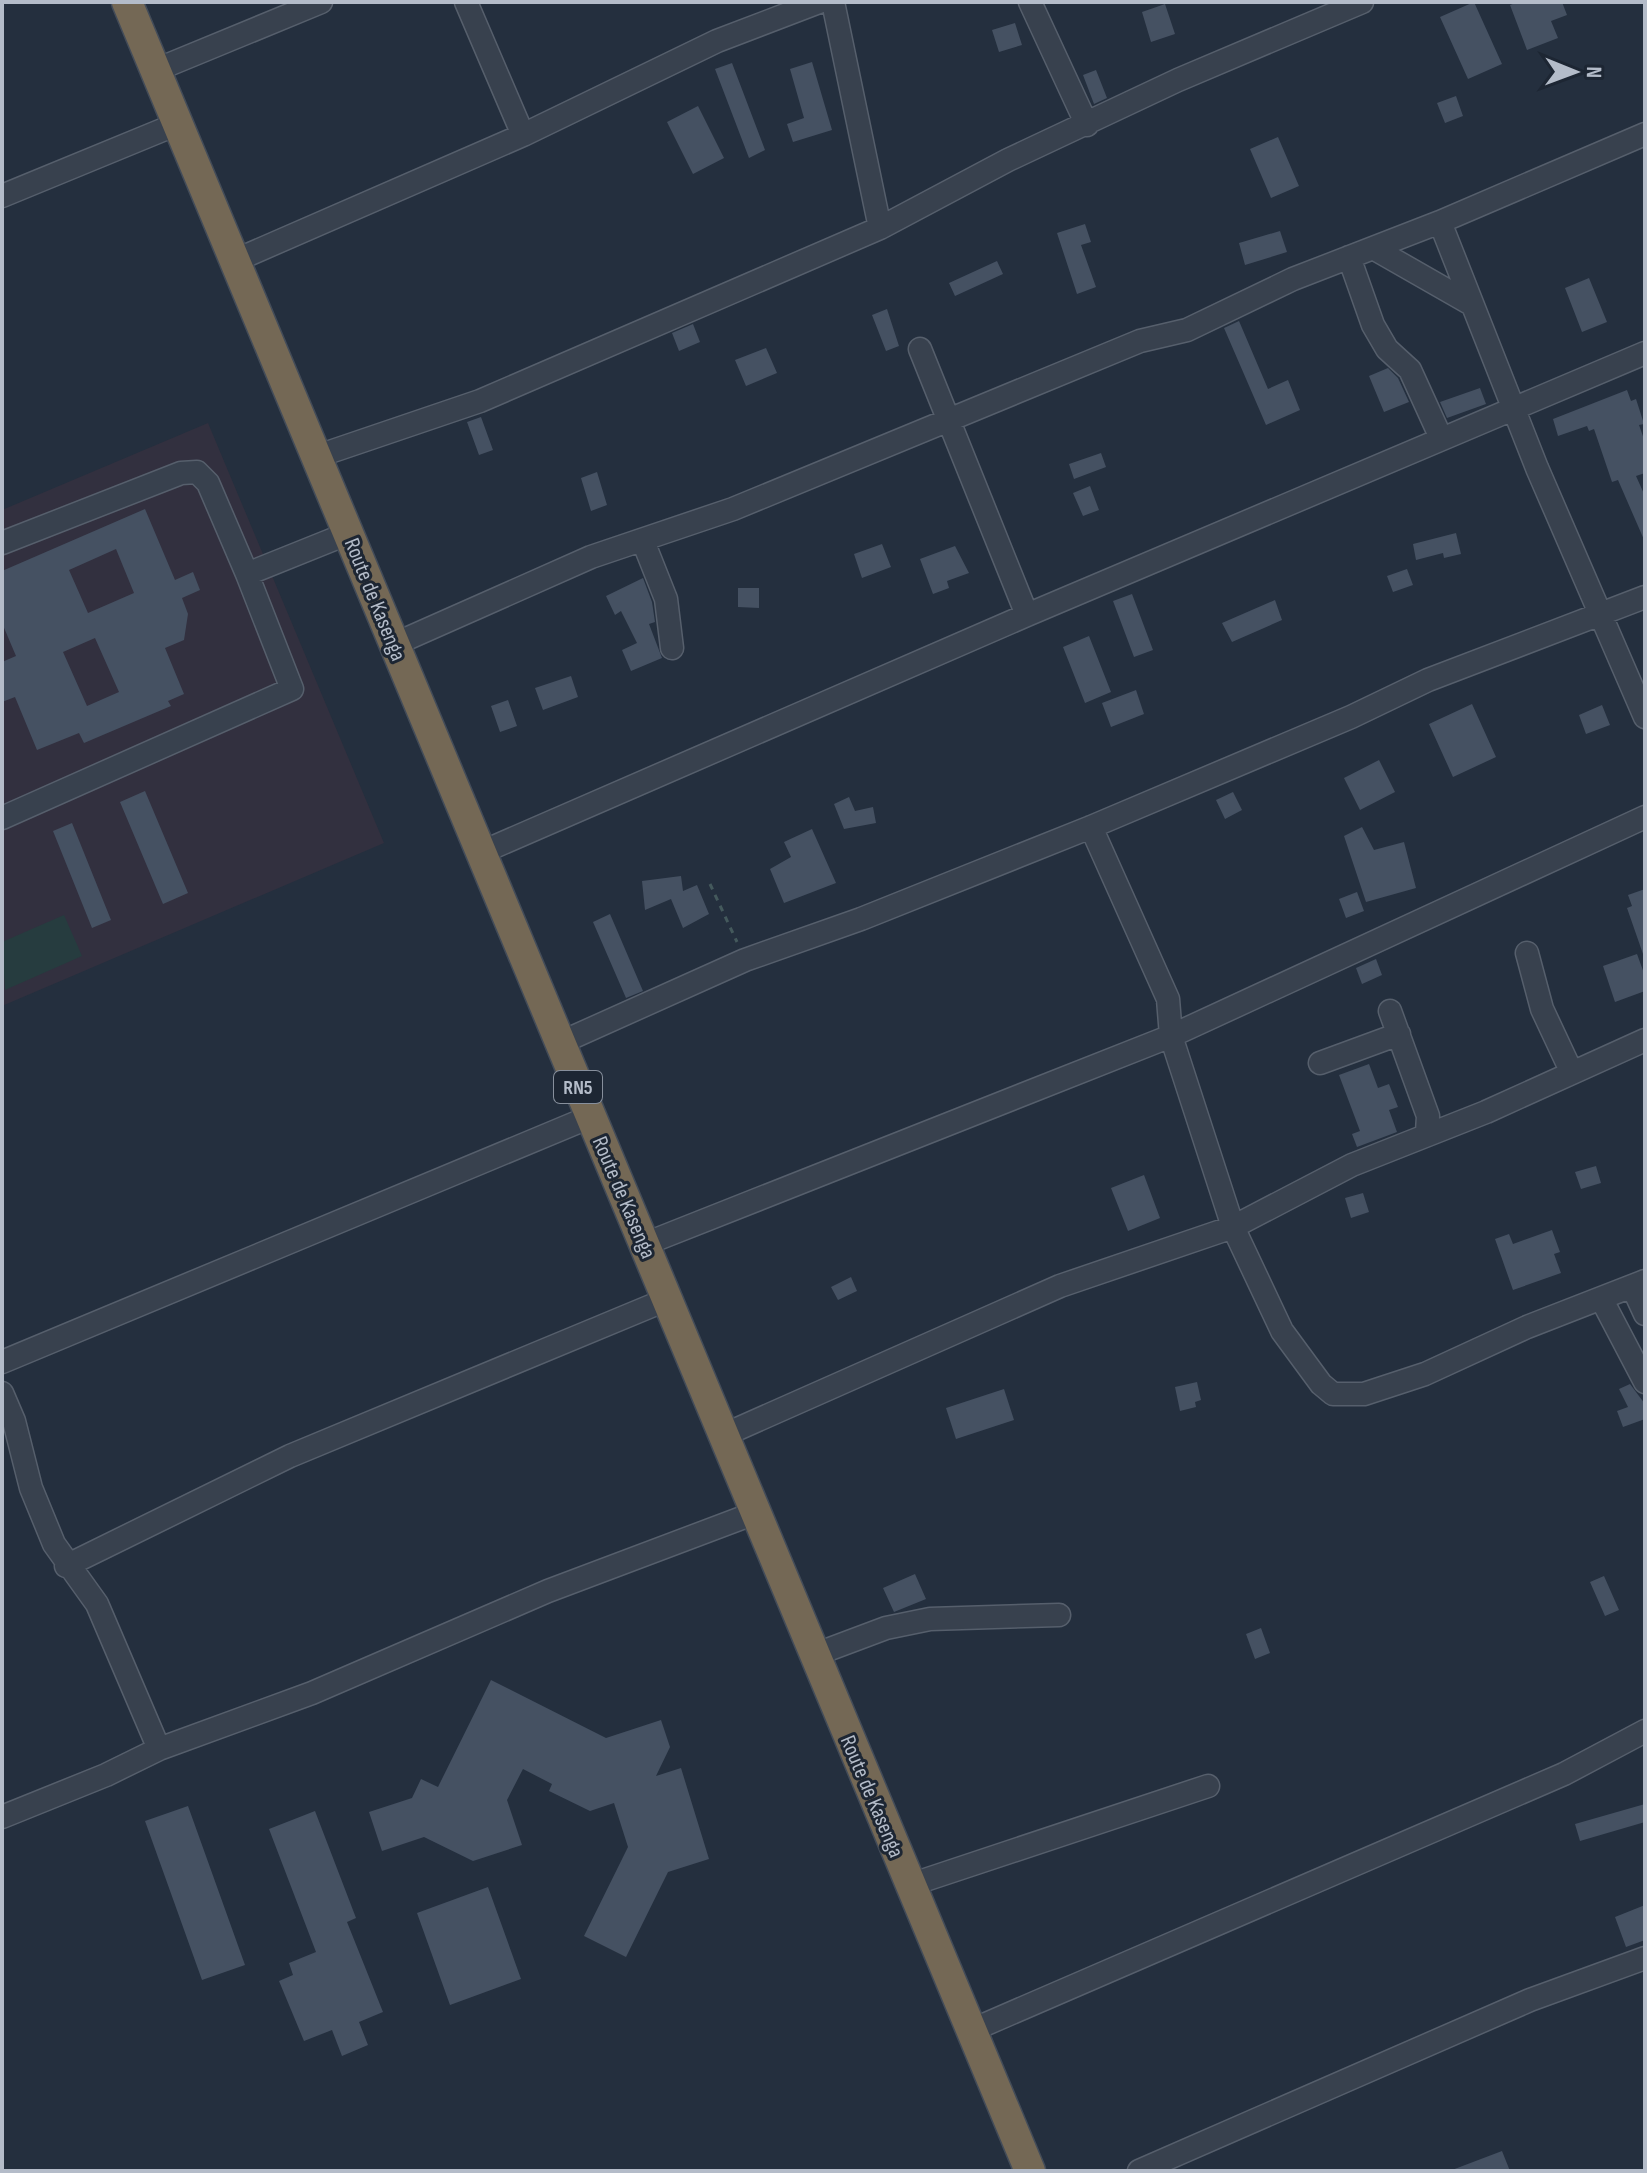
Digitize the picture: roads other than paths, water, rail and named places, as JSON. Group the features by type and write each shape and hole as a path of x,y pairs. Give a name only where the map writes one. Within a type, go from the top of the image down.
{"highway":[{"name":"Route de Kasenga","path":"127,2 1030,2171"}],"street":[{"path":"156,70 321,2"},
{"path":"466,2 523,135"},
{"path":"234,261 523,135 717,41 819,2"},
{"path":"833,2 880,228"},
{"path":"1030,2 1087,125"},
{"path":"318,456 480,401 880,228 1008,160 1178,80 1362,2"},
{"path":"2,196 177,124"},
{"path":"395,644 570,566 643,541 952,421 1140,341 1187,330 1293,279 1440,222 1645,134"},
{"path":"1440,222 1514,408 1645,717"},
{"path":"1373,248 1471,304"},
{"path":"1349,257 1373,325 1387,349 1410,370 1441,438"},
{"path":"920,349 952,421 1027,615"},
{"path":"480,853 1027,615 1645,353"},
{"path":"2,543 181,473 197,472 208,483 292,689 2,818"},
{"path":"247,574 349,533"},
{"path":"643,541 666,599 672,648"},
{"path":"560,1043 745,960 861,919 1091,827 1351,717 1428,680 1645,597"},
{"path":"645,1244 1171,1036 1645,817"},
{"path":"1091,827 1168,999 1171,1036 1233,1227 1282,1331 1308,1370 1333,1394 1364,1394 1425,1374 1527,1327 1639,1285 1645,1314"},
{"path":"1527,953 1542,1009 1572,1073"},
{"path":"1390,1011 1428,1116 1427,1132"},
{"path":"1320,1063 1399,1034"},
{"path":"724,1435 1060,1286 1233,1227 1352,1165 1427,1132 1486,1112 1645,1040"},
{"path":"2,1362 590,1117"},
{"path":"66,1566 290,1456 668,1299"},
{"path":"1602,1300 1645,1382"},
{"path":"2,1393 14,1421 31,1488 66,1566 97,1604 159,1749"},
{"path":"2,1817 159,1749 312,1693 548,1591 755,1513"},
{"path":"814,1655 886,1628 930,1619 1059,1615"},
{"path":"970,2031 1400,1842 1564,1774 1645,1731"},
{"path":"910,1885 1208,1786"},
{"path":"1139,2171 1530,2000 1645,1958"}]}
